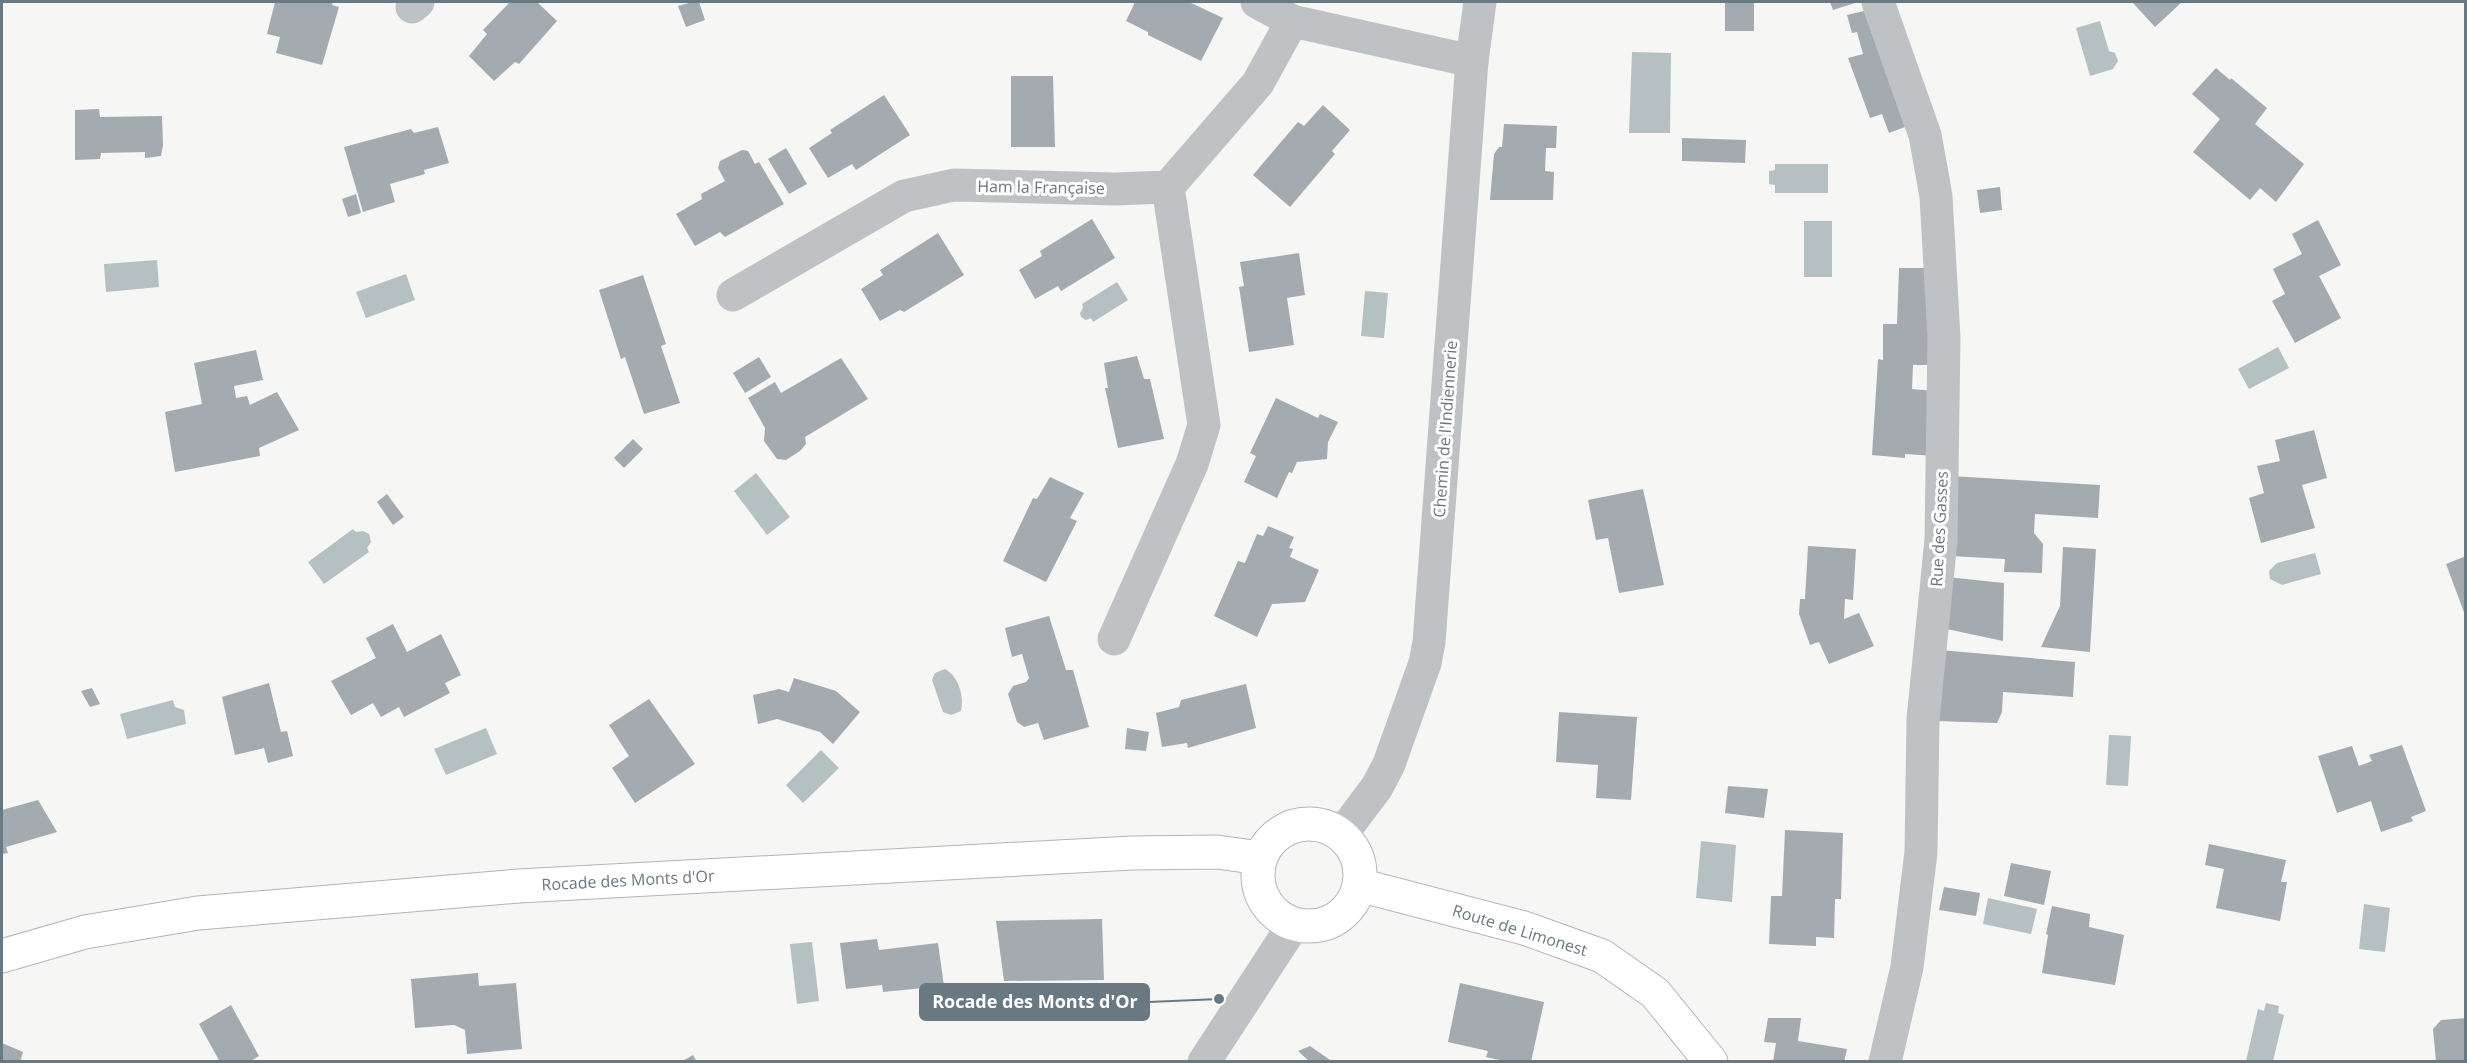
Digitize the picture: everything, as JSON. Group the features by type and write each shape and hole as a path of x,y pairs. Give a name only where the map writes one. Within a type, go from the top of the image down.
{"street":[{"path":"1257,2 1292,21 1472,61"},
{"name":"Chemin de l'Indiennerie","path":"1341,835 1377,787 1389,764 1425,663 1429,642 1472,61 1480,2"},
{"name":"Rue des Gasses","path":"1878,2 1925,135 1936,196 1944,338 1941,540 1923,718 1921,852 1907,967 1885,1062"},
{"path":"1114,639 1192,464 1204,425 1168,187 1258,83 1292,21"},
{"name":"Ham la Française","path":"733,295 904,196 954,185 1115,189 1168,187"},
{"path":"1311,824 1326,827 1341,835 1351,845 1360,871 1354,901 1342,914 1328,923 1311,927 1294,924 1279,917 1267,905 1260,890 1257,875 1260,858 1268,844 1280,833 1294,826 1311,824"},
{"name":"Rocade des Monts d'Or","path":"2,956 85,932 198,913 507,887 1132,853 1217,852 1260,858"},
{"name":"Route de Limonest","path":"1359,885 1524,928 1602,956 1654,993 1712,1062"},
{"path":"1204,1062 1294,924"}],"shaded area":[{"path":"2100,21 2109,51 2115,53 2118,61 2113,69 2090,76 2076,28"},
{"path":"1632,52 1671,53 1670,133 1629,133"},
{"path":"1775,164 1828,164 1828,193 1775,193 1775,185 1769,184 1769,171 1775,170"},
{"path":"1804,221 1832,221 1832,277 1804,277"},
{"path":"157,260 159,287 106,292 104,264"},
{"path":"406,274 415,300 366,318 356,292"},
{"path":"1117,282 1128,300 1093,322 1091,318 1086,320 1081,317 1082,304"},
{"path":"1365,291 1388,293 1384,338 1361,336"},
{"path":"2278,347 2289,368 2249,389 2238,369"},
{"path":"756,473 790,517 767,535 734,491"},
{"path":"353,529 356,532 363,531 369,534 371,542 367,548 369,552 324,584 308,562"},
{"path":"2315,553 2321,574 2282,585 2270,579 2269,571 2277,563"},
{"path":"945,669 957,682 962,699 961,711 951,715 943,712 932,680 935,673"},
{"path":"173,700 175,707 184,710 186,724 127,739 120,714"},
{"path":"486,728 497,754 446,775 434,749"},
{"path":"2109,735 2131,736 2128,786 2106,785"},
{"path":"821,750 839,768 803,803 786,785"},
{"path":"1701,841 1736,845 1732,902 1696,898"},
{"path":"1988,898 2037,909 2031,934 1983,924"},
{"path":"2364,904 2390,908 2385,952 2359,949"},
{"path":"812,942 819,1001 797,1004 790,944"},
{"path":"2266,1003 2279,1006 2278,1013 2284,1015 2273,1061 2246,1061 2258,1009 2264,1011"}],"building":[{"path":"275,2 333,2 332,5 339,7 322,65 276,53 280,37 267,34"},
{"path":"510,2 537,2 557,21 519,64 515,62 494,81 469,56 487,34 483,30"},
{"path":"699,2 705,20 686,27 678,6"},
{"path":"1135,2 1189,2 1223,18 1201,61 1148,35 1148,32 1126,21"},
{"path":"1725,2 1754,2 1754,31 1725,31"},
{"path":"1830,2 1858,2 1833,10"},
{"path":"2182,2 2155,27 2133,3"},
{"path":"1864,11 1905,127 1889,133 1882,114 1870,118 1848,58 1863,54 1857,32 1852,33 1847,15"},
{"path":"2216,68 2267,108 2255,124 2304,164 2276,202 2260,188 2250,200 2193,152 2220,119 2192,94"},
{"path":"1011,76 1053,76 1055,147 1011,147"},
{"path":"884,95 910,135 856,170 852,164 828,178 809,148 832,133 830,130"},
{"path":"1323,105 1350,130 1332,151 1335,154 1290,207 1253,175 1298,122 1304,126"},
{"path":"99,109 100,117 162,116 161,156 145,158 145,152 101,153 100,159 75,160 75,110"},
{"path":"1504,124 1557,126 1556,148 1546,148 1545,171 1554,172 1553,200 1490,200 1494,154 1499,147 1502,147"},
{"path":"438,127 449,163 424,170 425,174 390,184 395,202 363,212 344,147 411,129 414,133"},
{"path":"1682,138 1746,140 1745,163 1682,161"},
{"path":"786,148 807,184 789,194 768,159"},
{"path":"742,150 748,151 755,164 759,162 784,204 725,237 720,232 695,246 676,214 702,199 701,194 725,181 718,168 720,161"},
{"path":"2000,187 2002,210 1980,213 1977,190"},
{"path":"356,194 361,213 348,217 342,199"},
{"path":"1092,219 1115,258 1061,291 1058,286 1035,299 1019,270 1042,256 1040,251"},
{"path":"2318,220 2341,265 2319,276 2341,318 2295,343 2272,301 2285,294 2273,269 2302,254 2292,234"},
{"path":"938,233 964,275 904,312 900,310 880,321 861,289 883,275 880,270"},
{"path":"1299,253 1305,295 1287,298 1294,345 1249,352 1239,287 1244,286 1240,262"},
{"path":"1899,268 1933,268 1935,365 1913,365 1912,389 1935,391 1936,456 1905,454 1905,458 1872,455 1878,359 1883,360 1883,324 1897,324"},
{"path":"643,275 666,344 661,346 680,403 644,414 625,357 621,359 599,290"},
{"path":"256,350 263,380 234,386 236,398 247,396 250,405 277,392 299,430 259,448 260,456 175,472 165,412 202,404 194,363"},
{"path":"1137,356 1144,379 1150,379 1164,439 1118,448 1105,388 1108,388 1104,363"},
{"path":"759,357 771,377 745,393 733,373"},
{"path":"841,358 868,399 805,437 806,444 800,451 786,460 777,459 764,441 765,428 748,398 775,382 781,393"},
{"path":"1276,398 1318,418 1320,414 1338,422 1328,442 1327,459 1297,462 1292,473 1289,472 1277,498 1244,482 1256,456 1250,453"},
{"path":"2314,430 2327,478 2302,485 2315,528 2261,543 2249,498 2264,493 2257,466 2280,461 2275,440"},
{"path":"633,439 643,449 624,468 614,458"},
{"path":"1951,476 2100,485 2098,518 2035,514 2034,533 2043,544 2042,573 2004,572 2005,559 1950,556"},
{"path":"1050,477 1084,493 1070,518 1077,521 1046,582 1003,561 1033,498 1037,499"},
{"path":"1643,489 1664,585 1619,593 1608,538 1596,540 1588,500"},
{"path":"387,494 404,517 393,525 377,502"},
{"path":"1268,526 1294,537 1289,548 1293,549 1290,557 1319,570 1305,602 1272,604 1257,637 1214,616 1238,561 1245,563 1257,534 1263,536"},
{"path":"1808,546 1856,549 1853,600 1845,599 1844,619 1859,613 1874,646 1829,664 1819,642 1810,645 1799,614 1800,599 1805,599"},
{"path":"2063,547 2096,549 2090,652 2041,647 2060,606"},
{"path":"2466,556 2466,615 2465,615 2446,564"},
{"path":"1947,577 2004,583 2003,641 1942,628"},
{"path":"1049,616 1066,670 1073,670 1089,727 1044,740 1038,723 1024,727 1017,722 1008,694 1013,686 1026,682 1029,678 1022,654 1012,657 1005,628"},
{"path":"393,624 407,652 441,634 461,675 445,683 450,693 404,717 399,707 381,717 373,703 351,715 331,681 376,658 366,638"},
{"path":"1940,650 2075,662 2073,697 2003,692 2002,712 1997,723 1934,721"},
{"path":"794,678 836,691 860,712 833,744 820,732 777,719 758,724 753,695 779,689 789,692"},
{"path":"269,683 281,732 287,731 293,756 268,763 264,748 235,755 222,697"},
{"path":"1246,684 1256,728 1188,748 1187,743 1162,747 1156,713 1179,707 1181,700"},
{"path":"92,688 100,704 90,707 81,691"},
{"path":"649,699 695,764 635,803 612,768 629,756 609,725"},
{"path":"1559,712 1637,717 1631,800 1596,798 1598,765 1556,762"},
{"path":"1127,728 1149,732 1146,751 1125,749"},
{"path":"2402,745 2426,811 2411,817 2413,821 2381,832 2371,801 2337,813 2318,756 2352,746 2359,766 2372,761 2369,755"},
{"path":"1728,786 1768,789 1764,818 1725,813"},
{"path":"38,800 57,832 6,847 8,853 2,854 2,810"},
{"path":"1785,830 1843,833 1841,899 1835,899 1834,938 1816,937 1816,946 1769,944 1771,896 1782,896"},
{"path":"2209,844 2286,860 2281,882 2287,882 2280,921 2216,908 2224,869 2205,865"},
{"path":"2011,863 2051,871 2044,905 2004,896"},
{"path":"1944,887 1980,893 1976,916 1939,910"},
{"path":"2052,906 2090,914 2089,927 2124,935 2115,985 2042,973 2048,935 2046,934"},
{"path":"1102,919 1104,980 1004,981 996,921"},
{"path":"877,939 879,950 938,943 944,986 883,992 882,985 846,989 840,943"},
{"path":"478,973 479,986 516,983 522,1049 467,1054 465,1030 454,1025 415,1028 411,979"},
{"path":"1460,983 1544,1002 1531,1062 1509,1062 1486,1057 1488,1051 1448,1042"},
{"path":"231,1005 259,1056 249,1062 220,1062 199,1024"},
{"path":"1768,1018 1801,1018 1798,1041 1847,1049 1844,1062 1773,1062 1776,1043 1764,1042"},
{"path":"2466,1018 2466,1062 2436,1062 2433,1029 2441,1020"},
{"path":"2,1043 23,1052 20,1062 2,1062"},
{"path":"1310,1046 1333,1062 1310,1062 1298,1051"},
{"path":"693,1055 697,1062 681,1062"}],"place":[{"name":"Rocade des Monts d'Or","path":"1219,999"}]}
